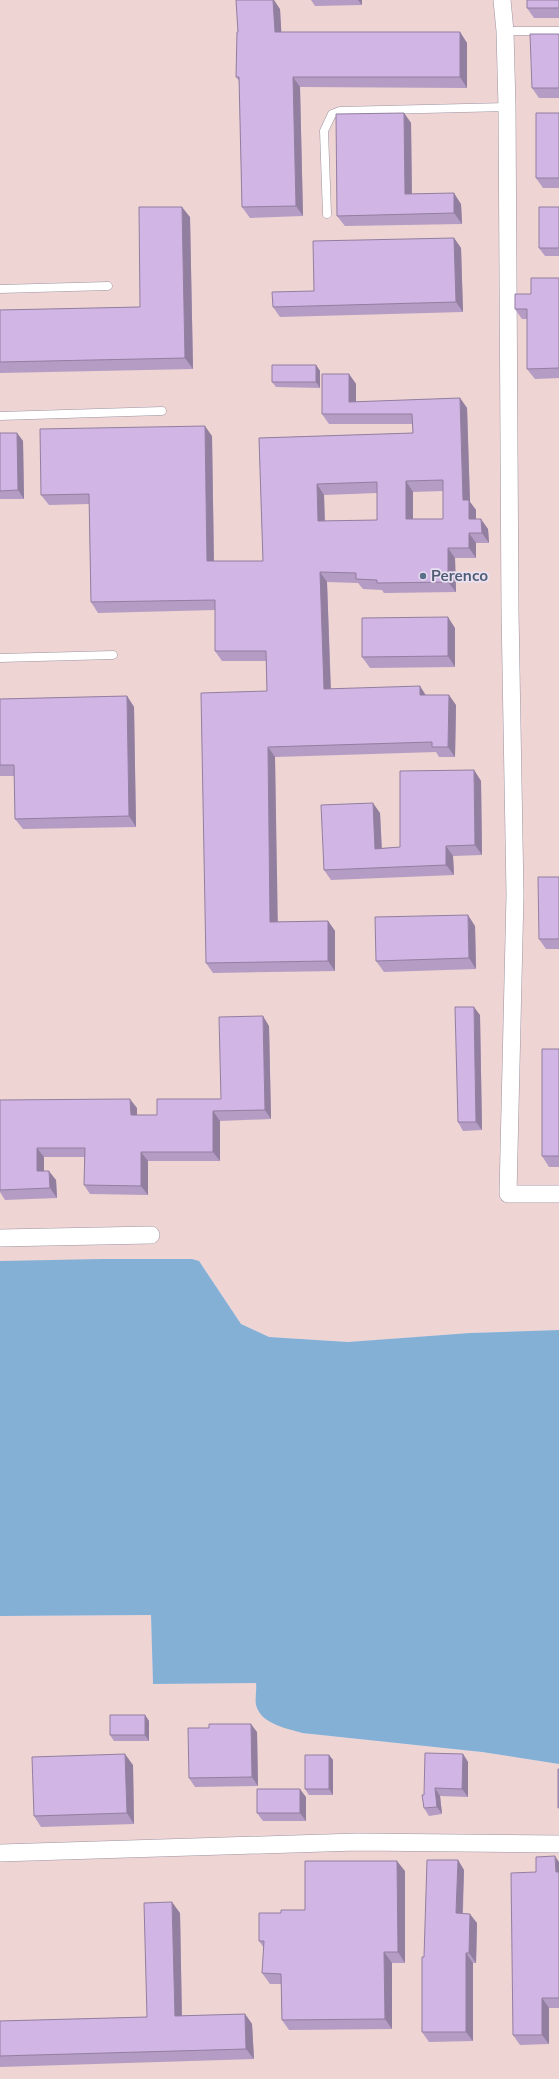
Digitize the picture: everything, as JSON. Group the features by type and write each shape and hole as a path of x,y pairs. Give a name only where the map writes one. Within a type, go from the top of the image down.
{"street":[{"path":"502,0 505,31 507,107 510,611 515,895 508,1194 559,1194"},
{"path":"0,1238 151,1235"},
{"path":"0,1853 350,1842 559,1844"}],"lane":[{"path":"505,31 559,31"},
{"path":"327,214 324,131 332,114 340,111 507,107"},
{"path":"0,289 108,286"},
{"path":"0,416 162,411"},
{"path":"0,658 113,655"}],"shaded area":[{"path":"0,0 559,0 559,1330 470,1333 348,1342 269,1337 241,1324 199,1261 192,1259 0,1261"},
{"path":"151,1615 153,1684 256,1683 256,1707 273,1724 302,1733 482,1752 559,1764 559,2079 0,2079 0,1616"}],"water":[{"path":"192,1259 199,1261 241,1324 269,1337 348,1342 470,1333 559,1330 559,1764 482,1752 302,1733 276,1725 260,1714 256,1703 256,1683 153,1684 151,1615 0,1616 0,1261"}],"building":[{"path":"236,0 273,0 275,32 460,32 460,77 293,77 296,206 242,207 239,77 236,77 238,32"},
{"path":"527,0 559,0 559,8 527,8"},
{"path":"530,34 559,34 559,88 532,88"},
{"path":"404,113 405,194 454,193 454,213 337,216 336,114"},
{"path":"536,113 559,113 559,178 536,178"},
{"path":"139,207 182,207 185,358 0,362 0,310 140,307"},
{"path":"539,207 559,207 559,248 539,248"},
{"path":"454,238 456,302 273,307 272,292 314,291 313,241"},
{"path":"531,278 559,278 559,368 527,369 527,309 515,309 515,294 531,294"},
{"path":"272,365 316,365 316,382 272,382"},
{"path":"322,374 349,374 349,402 460,398 463,500 469,500 469,519 481,519 482,533 469,533 469,548 448,548 448,582 377,583 377,580 356,579 356,573 320,572 324,689 420,686 420,695 449,695 448,747 432,747 432,742 268,747 270,922 328,921 328,961 206,963 201,693 267,691 266,651 215,651 215,600 91,602 89,494 41,495 40,429 205,426 207,561 263,561 259,438 413,433 412,414 322,414","holes":["443,480 443,519 406,519 406,481","377,482 377,520 318,521 317,484"]},
{"path":"0,433 17,433 18,490 0,491"},
{"path":"448,617 448,656 362,657 362,618"},
{"path":"127,696 129,816 15,819 14,765 0,765 0,699"},
{"path":"474,770 475,845 446,846 446,865 324,870 321,805 373,803 375,849 400,847 400,771"},
{"path":"538,877 559,877 559,939 539,939"},
{"path":"468,915 469,958 376,961 375,917"},
{"path":"455,1007 474,1007 476,1122 458,1122"},
{"path":"263,1016 265,1110 213,1111 213,1152 141,1152 141,1186 84,1185 85,1148 37,1148 37,1171 49,1171 50,1188 0,1190 0,1100 130,1099 131,1115 157,1115 157,1099 221,1099 219,1017"},
{"path":"542,1049 559,1049 559,1156 542,1156"},
{"path":"110,1715 145,1715 145,1735 110,1735"},
{"path":"209,1724 251,1724 252,1777 189,1778 188,1728 209,1728"},
{"path":"425,1753 463,1754 462,1789 435,1788 437,1807 424,1808 422,1795 424,1795"},
{"path":"125,1754 127,1813 34,1816 32,1757"},
{"path":"305,1755 329,1755 329,1789 305,1789"},
{"path":"559,1769 559,1808 558,1808"},
{"path":"257,1789 300,1789 300,1813 257,1813"},
{"path":"555,1856 556,1872 559,1872 559,1998 542,1998 542,2035 513,2035 511,1873 536,1872 536,1857"},
{"path":"427,1860 458,1860 456,1913 470,1914 469,1953 466,1953 466,2032 422,2032 422,1957 424,1957"},
{"path":"305,1861 397,1861 398,1952 384,1952 385,2019 282,2020 281,1974 262,1973 264,1941 259,1941 259,1913 281,1913 281,1910 305,1910"},
{"path":"172,1902 175,2016 245,2014 246,2049 0,2056 0,2021 147,2017 144,1903"}],"place":[{"name":"Perenco","path":"423,576"}]}
